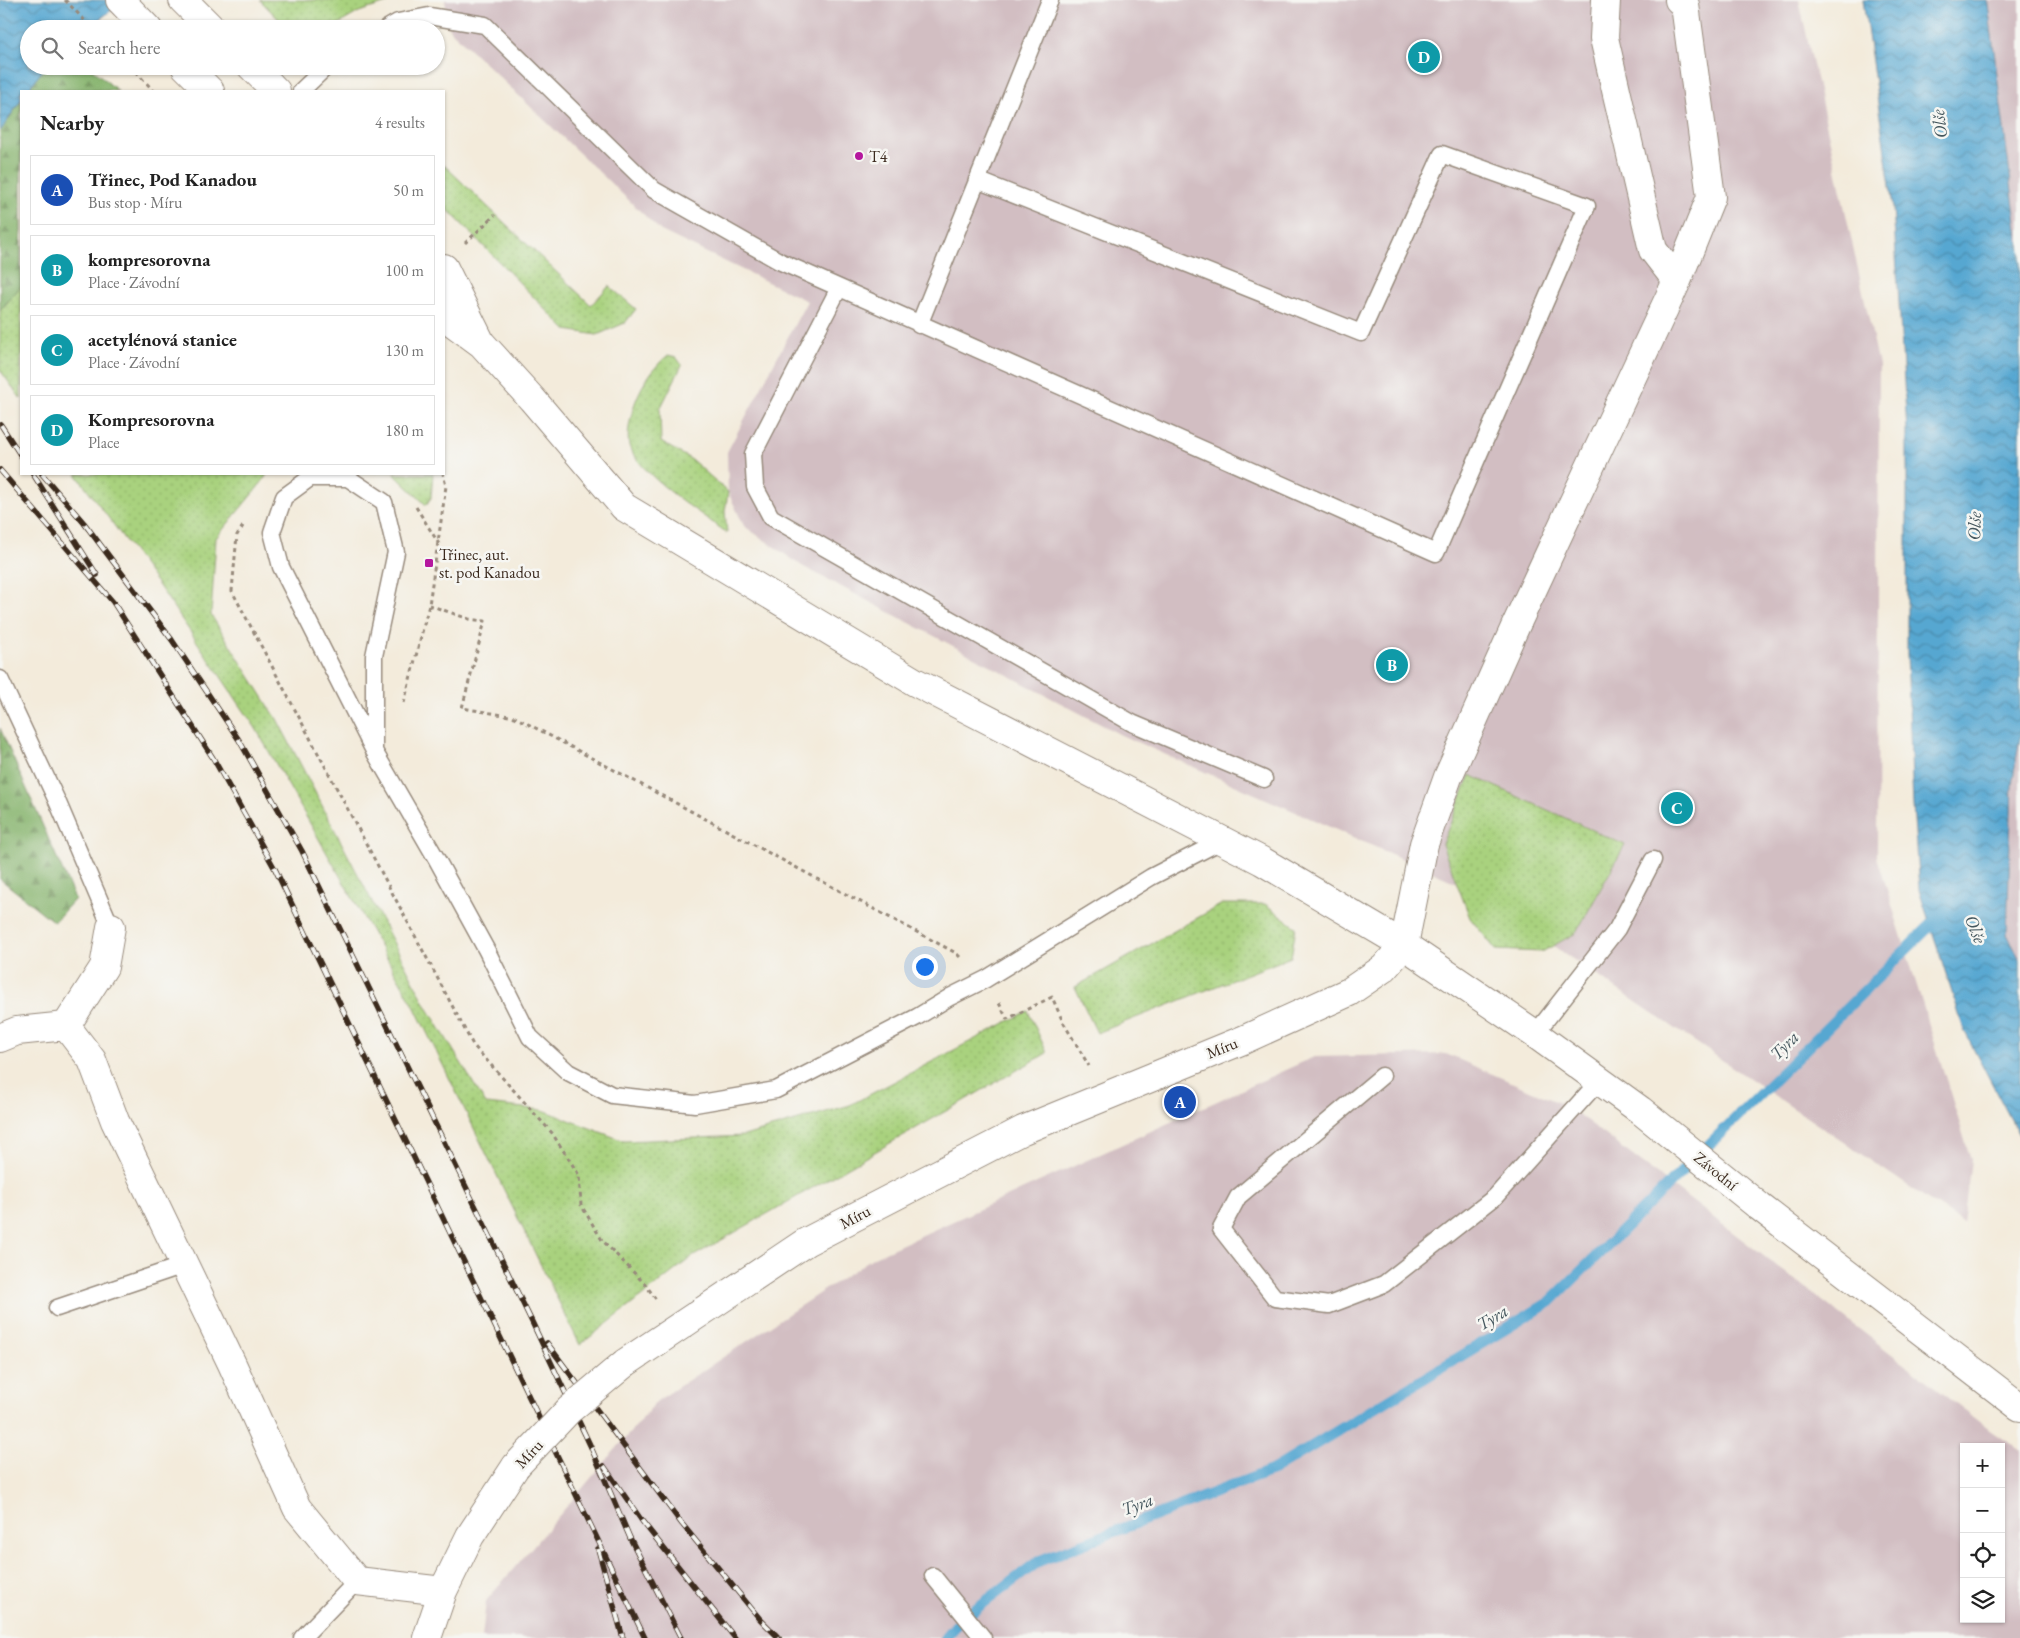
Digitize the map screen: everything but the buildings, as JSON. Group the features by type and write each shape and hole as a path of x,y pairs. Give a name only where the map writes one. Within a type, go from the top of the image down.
{"street":[{"path":"120,0 139,20"},
{"path":"183,0 203,20"},
{"path":"1606,0 1604,38 1653,250 1678,282"},
{"path":"1404,944 1424,844 1448,777 1516,625 1678,282 1711,197 1684,5 1679,0"},
{"path":"195,75 209,90"},
{"path":"259,75 273,88"},
{"path":"451,258 482,344"},
{"path":"445,317 482,344"},
{"name":"Závodní","path":"482,344 532,399 624,507 915,682 1221,841 1262,860 1404,944 1535,1034 1640,1110 1760,1207 2020,1407"},
{"path":"66,1026 104,967 111,927"},
{"name":"Míru","path":"427,1638 442,1591 470,1536 516,1466 569,1410 625,1363 806,1242 1023,1130 1243,1040 1349,992 1384,968 1404,944"},
{"path":"0,1038 17,1031 66,1026"},
{"path":"66,1026 92,1060 115,1121 232,1364 297,1508 357,1582 442,1591"}],"lane":[{"path":"919,325 1050,0"},
{"path":"402,20 428,8 485,25 654,190 779,261 919,325 1436,552 1587,206 1442,154 1361,333 977,180"},
{"path":"302,90 318,75"},
{"path":"838,288 753,454 755,487 771,517 1132,723 1264,779"},
{"path":"374,751 374,656 396,552 384,502 348,478 310,478 284,496 272,532 281,566 374,751 450,883 530,1037 568,1072 612,1095 695,1104 776,1090 986,979 1152,877 1221,841"},
{"path":"0,679 58,803 111,927"},
{"path":"1535,1034 1617,929 1653,860"},
{"path":"1382,1076 1238,1197 1221,1229 1274,1298 1329,1305 1384,1284 1495,1196 1600,1081"},
{"path":"57,1308 184,1265"},
{"path":"933,1576 983,1638"},
{"path":"302,1638 357,1582"}],"path":[{"path":"65,0 85,20"},
{"path":"139,75 153,90"},
{"path":"451,258 495,215"},
{"path":"403,706 429,605 446,486 443,475"},
{"path":"248,519 237,535 232,591 473,1045 552,1133 579,1175 581,1205 602,1240 645,1284"},
{"path":"429,605 469,619 485,621 462,708 515,717 956,953 986,979 1007,1019 1052,997 1063,1022 1106,1096"}],"shaded area":[{"path":"445,0 1799,0 1879,365 1877,857 1971,1160 1963,1223 1466,887 1121,735 802,566 744,526 728,492 727,452 807,301 661,231 449,29"},
{"path":"1987,0 2020,0 2020,253 1988,4"},
{"path":"2020,737 2020,960 2007,934 2012,785"},
{"path":"1446,1054 1569,1107 1991,1430 2020,1450 2020,1638 482,1638 486,1601 657,1401 874,1257 1314,1057"}],"green space":[{"path":"260,0 396,0 359,12 345,20 279,20"},
{"path":"39,75 99,75 117,90 28,90"},
{"path":"20,102 20,287 0,311 0,132"},
{"path":"445,166 591,305 609,286 636,309 625,323 597,335 566,330 445,207"},
{"path":"20,287 20,398 0,370 0,311"},
{"path":"668,355 676,357 682,365 660,409 661,442 692,460 728,492 725,511 727,533 662,485 639,462 629,446 629,424 639,394 651,373"},
{"path":"77,475 266,475 216,538 211,615 277,719 427,1007 486,1104 543,1110 624,1141 744,1136 850,1105 1028,1011 1047,1053 692,1257 580,1345 413,1004 255,727 159,586"},
{"path":"395,475 433,475 431,498 426,505"},
{"path":"0,728 75,899 54,922 0,879"},
{"path":"1470,775 1625,845 1576,933 1542,952 1496,950 1470,918 1442,844"},
{"path":"1222,904 1265,904 1296,927 1291,957 1097,1033 1075,987"}],"water":[{"path":"0,0 125,0 99,20 20,20 20,75 39,75 28,90 20,90 20,102 0,132"},
{"name":"Olše","path":"1863,0 1987,0 1988,4 2020,253 2020,737 2012,785 2007,934 2020,960 2020,1137 1964,1030 1919,890 1913,805 1907,654 1907,431 1893,207"}],"waterway":[{"name":"Tyra","path":"945,1638 961,1620 1039,1561 1273,1470 1550,1302 1942,914"}],"railway":[{"path":"1,425 20,454"},
{"path":"0,470 113,602 213,758 275,869 645,1638"},
{"path":"34,475 97,575"},
{"path":"43,475 84,523 172,640 239,740 302,851 532,1322 590,1445 630,1538 681,1638"},
{"path":"547,1343 682,1524 760,1619 779,1638"},
{"path":"604,1466 642,1521 735,1638"},
{"path":"598,1549 623,1638"}],"place":[{"name":"Kompresorovna","path":"1424,57"},
{"name":"T4","path":"859,156"},
{"name":"Třinec, aut. st. pod Kanadou","path":"429,563"},
{"name":"kompresorovna","path":"1392,665"},
{"name":"acetylénová stanice","path":"1677,808"},
{"name":"Třinec, Pod Kanadou","path":"1180,1102"}]}
